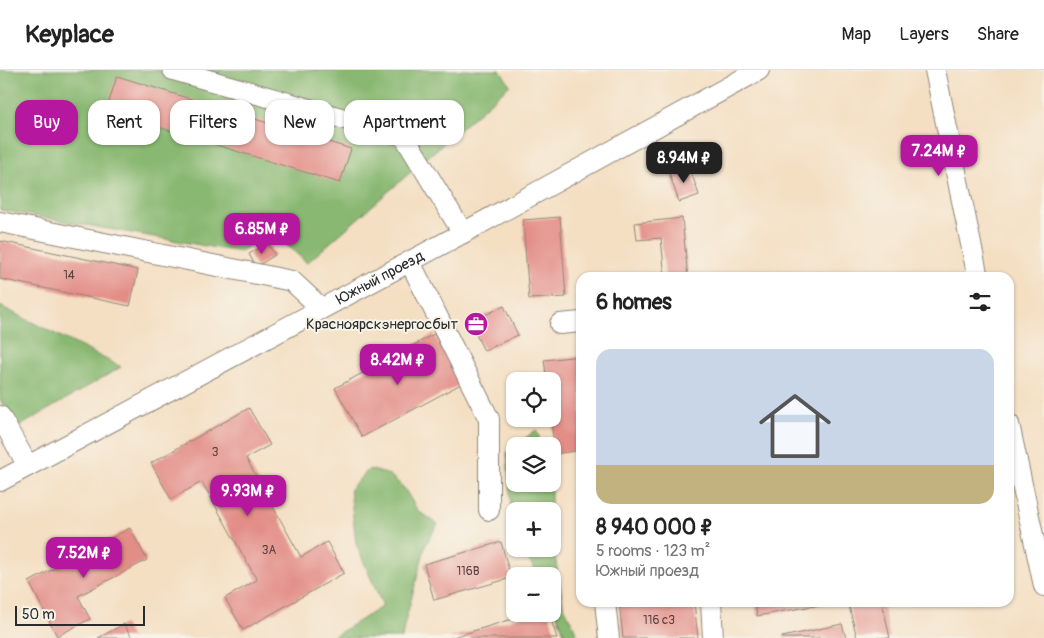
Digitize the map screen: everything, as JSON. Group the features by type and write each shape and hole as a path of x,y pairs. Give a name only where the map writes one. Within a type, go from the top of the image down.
{"street":[{"path":"172,70 404,136 463,233"},
{"name":"Южный проезд","path":"0,481 463,233 736,76 758,70"},
{"path":"935,70 977,272"},
{"path":"0,222 292,281 321,308"},
{"path":"410,262 489,419 489,510"},
{"path":"560,324 576,322"},
{"path":"0,416 28,466"},
{"path":"1014,447 1044,586"},
{"path":"605,607 609,638"},
{"path":"711,607 713,638"}],"green space":[{"path":"0,70 500,70 510,85 464,125 464,100 344,100 344,145 442,145 307,263 271,231 240,252 0,210"},
{"path":"0,306 121,367 15,429 0,399"},
{"path":"536,430 539,437 527,437"},
{"path":"369,469 390,475 404,488 418,511 438,524 426,544 402,638 331,638 383,606 356,544 350,489"},
{"path":"510,492 551,492 551,502 510,502"},
{"path":"526,557 555,557 557,567 533,567"},
{"path":"561,592 563,604 579,638 566,638 560,622"}],"building":[{"path":"117,76 194,100 170,100 170,131 160,128 160,100 109,100"},
{"path":"255,119 265,122 265,145 334,144 351,149 340,183 216,145 255,145"},
{"path":"689,166 699,195 679,202 669,173"},
{"path":"560,217 566,297 529,299 523,220"},
{"path":"682,218 687,272 664,272 661,238 637,240 635,223"},
{"path":"0,241 138,270 130,306 0,279"},
{"path":"267,243 275,255 256,267 249,254"},
{"path":"504,306 518,335 484,351 470,322"},
{"path":"434,334 461,384 362,437 335,388"},
{"path":"576,357 576,451 561,453 561,437 553,437 552,427 561,427 561,372 546,372 544,360"},
{"path":"249,408 270,445 246,458 301,557 327,542 344,573 243,630 225,598 257,580 202,482 171,499 151,463"},
{"path":"130,528 147,560 78,596 90,619 57,636 29,582"},
{"path":"501,542 508,567 506,567 506,579 434,600 424,564"},
{"path":"620,607 695,607 698,638 623,638"},
{"path":"756,607 808,607 757,616"},
{"path":"849,607 883,607 890,638 857,638"},
{"path":"506,621 552,622 557,638 450,638"},
{"path":"124,624 132,638 98,638"},
{"path":"842,624 846,638 782,638 782,637"}],"place":[{"name":"Красноярскэнергосбыт","path":"476,324"}]}
